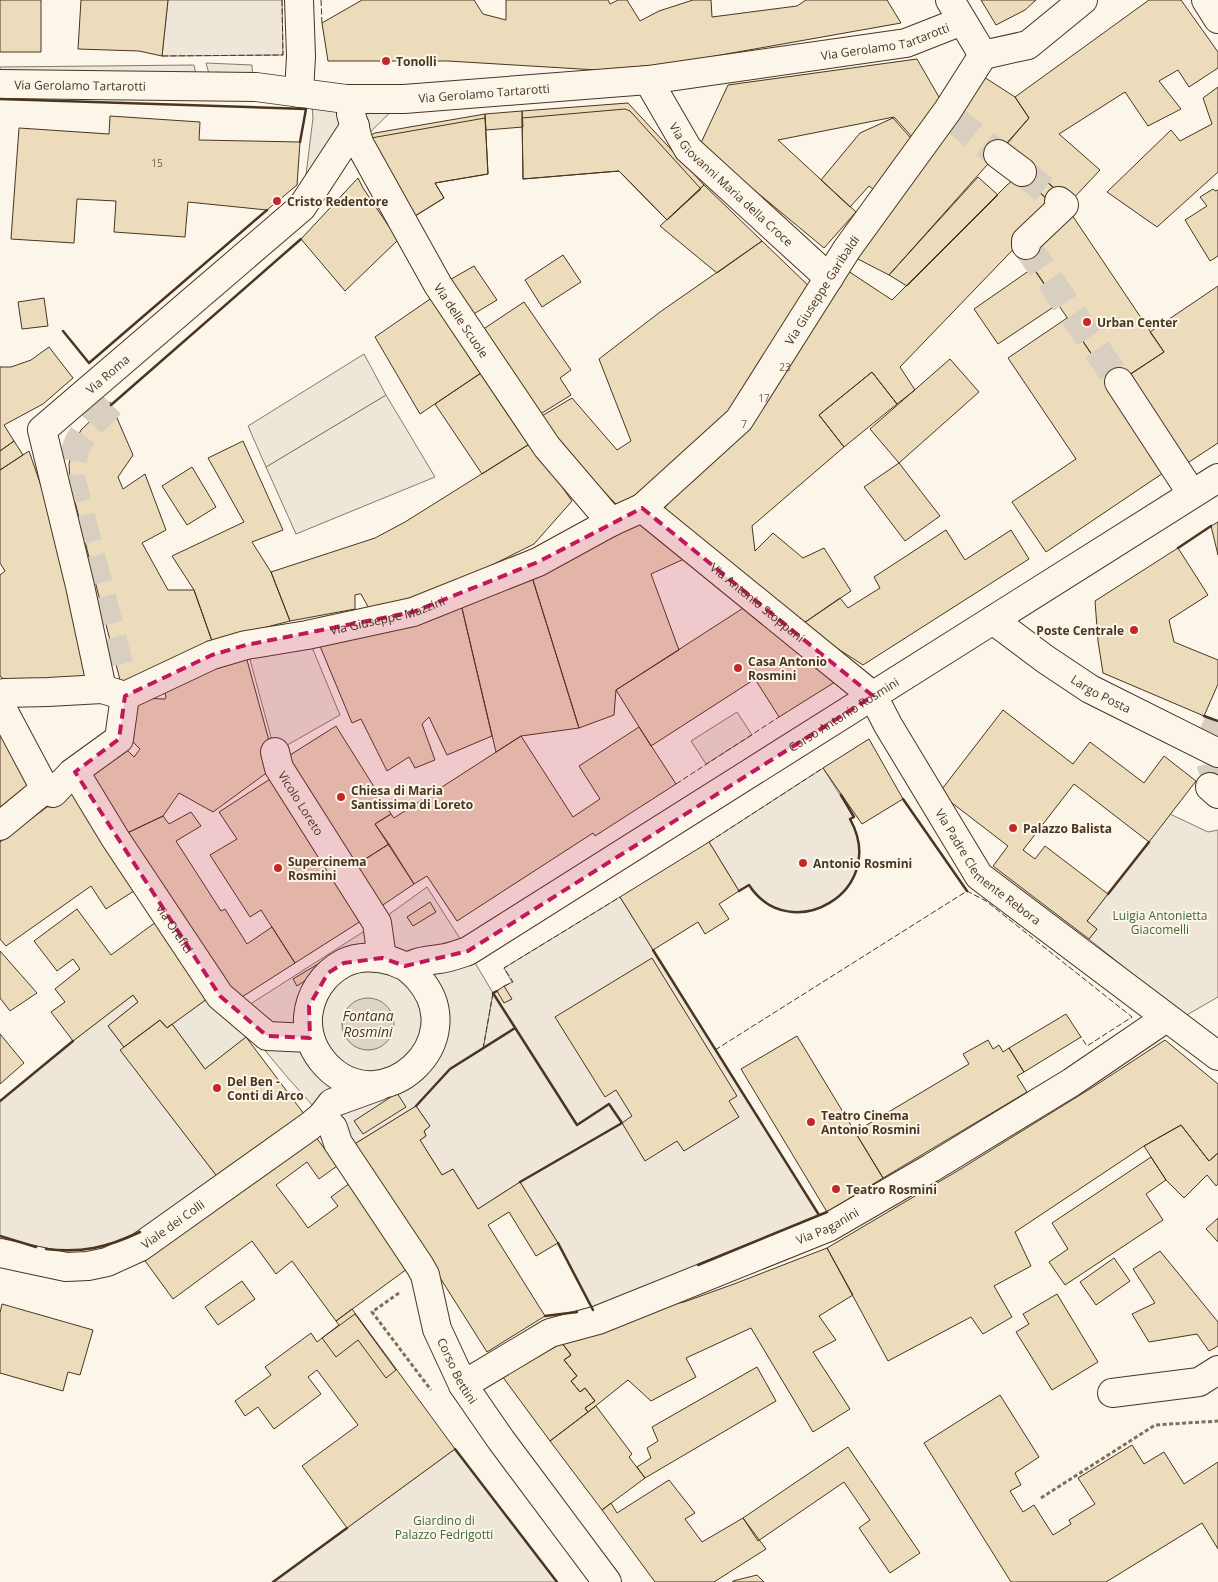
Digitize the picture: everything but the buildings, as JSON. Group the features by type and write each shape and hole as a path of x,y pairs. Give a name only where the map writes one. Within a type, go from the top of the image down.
{"street":[{"path":"299,0 301,56 299,93"},
{"path":"956,11 983,56 1028,45 1083,0"},
{"path":"1206,0 1218,19"},
{"name":"Via Gerolamo Tartarotti","path":"0,84 256,87 346,99 404,99 648,80 906,43 956,11"},
{"name":"Via Giuseppe Garibaldi","path":"642,508 739,420 876,207 949,115 983,56"},
{"name":"Via Giovanni Maria della Croce","path":"648,80 688,149 829,278"},
{"name":"Via delle Scuole","path":"346,99 360,143 438,285 547,446 611,522"},
{"name":"Via Roma","path":"113,692 80,586 42,430 302,206 355,126"},
{"path":"998,154 1022,172"},
{"path":"1026,245 1026,241 1064,205 1059,201"},
{"path":"1119,382 1192,494"},
{"name":"Corso Antonio Rosmini","path":"468,951 1218,478"},
{"name":"Via Giuseppe Mazzini","path":"113,692 212,655 246,645 307,635 413,612 538,562 611,522 642,508"},
{"name":"Via Antonio Stoppani","path":"642,508 873,696"},
{"name":"Largo Posta","path":"993,620 1045,659 1090,689 1218,753"},
{"path":"2,691 113,692 119,739 75,772 53,793 45,789 3,710 2,691"},
{"name":"Via Padre Clemente Rebora","path":"873,696 888,725 979,876 1155,1010 1211,1040"},
{"name":"Vicolo Loreto","path":"275,752 279,768 377,923 394,962"},
{"name":"via Orefici","path":"75,772 115,838 220,996 267,1036 310,1038"},
{"path":"0,826 45,789"},
{"path":"468,951 438,986 434,1011 435,1030 429,1048 419,1064 404,1076 386,1083 367,1085 348,1081 332,1071 320,1059 310,1038 308,1025 309,1006 316,988 328,973 344,963 363,958 394,962 422,961 440,959 468,951"},
{"path":"394,962 419,978 429,993 434,1011"},
{"name":"Via Paganini","path":"463,1385 550,1333 598,1320 829,1227 931,1168 1072,1082 1155,1010"},
{"path":"327,1110 332,1071"},
{"name":"Viale dei Colli","path":"0,1253 66,1267 88,1266 107,1262 140,1247 327,1110 386,1083"},
{"name":"Corso Bettini","path":"327,1110 338,1143 420,1266 424,1275 437,1330 463,1385 501,1440 607,1582"},
{"path":"1112,1393 1199,1382 1218,1370"}],"path":[{"path":"1041,1498 1155,1425 1218,1421"}],"highlighted area":[{"path":"642,508 873,696 468,951 405,966 382,958 344,963 328,973 309,1006 310,1038 267,1036 220,996 75,772 119,739 125,696 212,655 246,645 413,612 538,562"}],"green space":[{"path":"168,0 282,0 283,55 162,56"},
{"path":"386,395 435,477 296,534 266,467"},
{"path":"737,712 752,735 706,764 691,741"},
{"path":"823,768 854,817 850,819 859,845 857,869 847,888 830,903 810,911 788,911 767,903 749,885 739,891 709,842"},
{"name":"Luigia Antonietta Giacomelli","path":"1170,814 1208,832 1218,830 1218,997 1185,1016 1089,939 1097,929 1087,921"},
{"path":"620,897 819,1215 593,1310 558,1243 520,1182 478,1209 453,1169 442,1175 420,1140 426,1136 424,1131 430,1126 416,1106 450,1069 483,1049 493,993 512,982 504,968"},
{"path":"133,995 138,1002 108,1026 124,1047 121,1050 219,1179 158,1221 116,1242 94,1248 70,1251 44,1249 0,1236 0,1101"},
{"name":"Giardino di Palazzo Fedrigotti","path":"455,1449 557,1582 273,1582"}],"shaded area":[{"path":"206,63 252,65 253,82 211,81"},
{"path":"194,65 197,79 0,78 0,67"},
{"path":"404,99 359,143 302,207 313,118 312,105"},
{"path":"364,354 386,395 266,467 248,426"},
{"path":"307,635 340,715 275,752 246,645"},
{"path":"427,887 493,993 483,1049 450,1069 416,1106 353,1145 322,1116 251,1034 205,1069 172,1024 211,996 238,1018 252,1003 377,923","holes":["344,1015 371,1050 354,1046 348,1040 342,1024"]}],"water":[{"name":"Fontana Rosmini","path":"363,998 373,998 382,1002 390,1010 394,1024 390,1038 382,1046 373,1050 363,1050 354,1046 346,1038 342,1029 342,1019 346,1010 354,1002"}],"tunnel":[{"path":"952,118 998,154"},
{"path":"1022,172 1059,201"},
{"path":"1026,245 1119,382"},
{"path":"111,404 81,438 74,456 72,481 124,683"},
{"path":"1218,723 1209,751 1211,766 1218,779"}],"fence":[{"path":"162,56 283,55 282,0"},
{"path":"321,0 322,23"},
{"path":"676,784 779,717"},
{"path":"709,842 823,768"},
{"path":"715,1050 967,891 986,901 1132,1017 1087,1046 1081,1037"},
{"path":"504,986 513,982 504,968 620,897"},
{"path":"483,1049 493,993"}],"wall":[{"path":"0,99 306,109 300,142"},
{"path":"63,331 89,363 267,210"},
{"path":"111,405 301,239"},
{"path":"1178,548 1211,526"},
{"path":"1204,716 1218,721"},
{"path":"739,891 749,885 767,903 788,911 810,911 830,903 846,888 857,869 859,845 850,819 854,817 841,795"},
{"path":"903,799 967,891"},
{"path":"1108,894 1149,842"},
{"path":"653,950 819,1215"},
{"path":"497,991 493,993 577,1125 609,1104 622,1123 520,1182"},
{"path":"416,1106 450,1069 515,1028"},
{"path":"0,1101 73,1041"},
{"path":"698,1265 827,1212"},
{"path":"46,1249 83,1250 116,1242 140,1232"},
{"path":"0,1236 36,1247"},
{"path":"558,1243 593,1310"},
{"path":"545,1316 577,1312"},
{"path":"455,1449 557,1582"},
{"path":"273,1582 347,1528"}],"place":[{"name":"Tonolli","path":"386,61"},
{"name":"Cristo Redentore","path":"277,201"},
{"name":"Urban Center","path":"1087,322"},
{"name":"Poste Centrale","path":"1134,630"},
{"name":"Casa Antonio Rosmini","path":"738,668"},
{"name":"Chiesa di Maria Santissima di Loreto","path":"341,797"},
{"name":"Palazzo Balista","path":"1013,828"},
{"name":"Antonio Rosmini","path":"803,863"},
{"name":"Supercinema Rosmini","path":"278,868"},
{"name":"Del Ben - Conti di Arco","path":"217,1088"},
{"name":"Teatro Cinema Antonio Rosmini","path":"811,1122"},
{"name":"Teatro Rosmini","path":"836,1189"}]}
